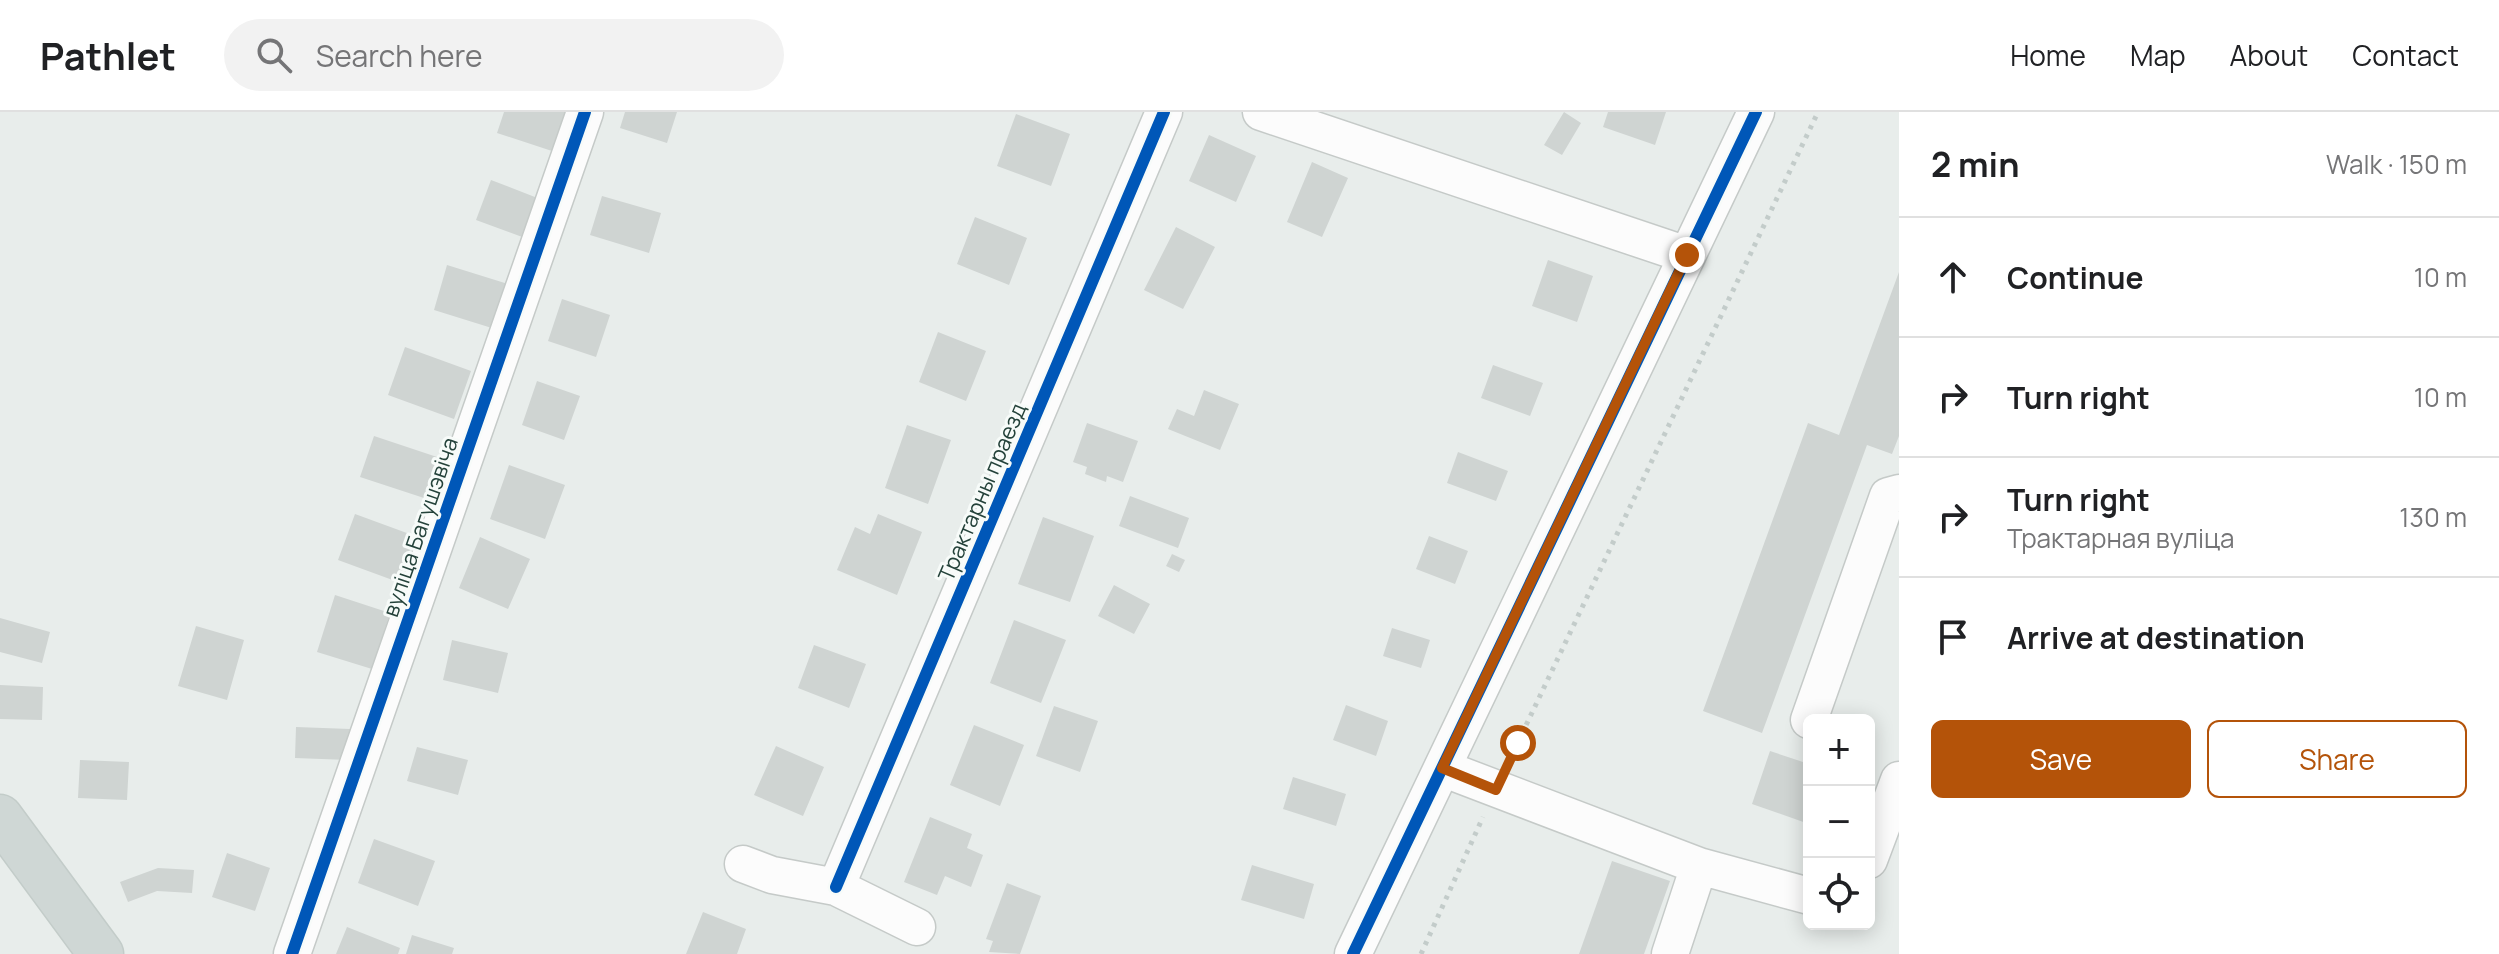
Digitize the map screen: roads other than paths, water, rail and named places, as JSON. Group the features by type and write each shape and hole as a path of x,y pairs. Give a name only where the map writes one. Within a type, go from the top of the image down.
{"main road":[{"path":"0,817 101,954"}],"street":[{"name":"вуліца Багушэвіча","path":"292,954 585,112"},
{"name":"Трактарны праезд","path":"836,887 1164,112"},
{"path":"1261,112 1687,255"},
{"path":"1353,954 1756,112"},
{"path":"1811,714 1888,496 1899,493"},
{"path":"1442,768 1699,866 1803,894"},
{"path":"1870,858 1899,780"},
{"path":"743,864 772,875 836,887 917,927"},
{"path":"1670,954 1699,866"}]}
